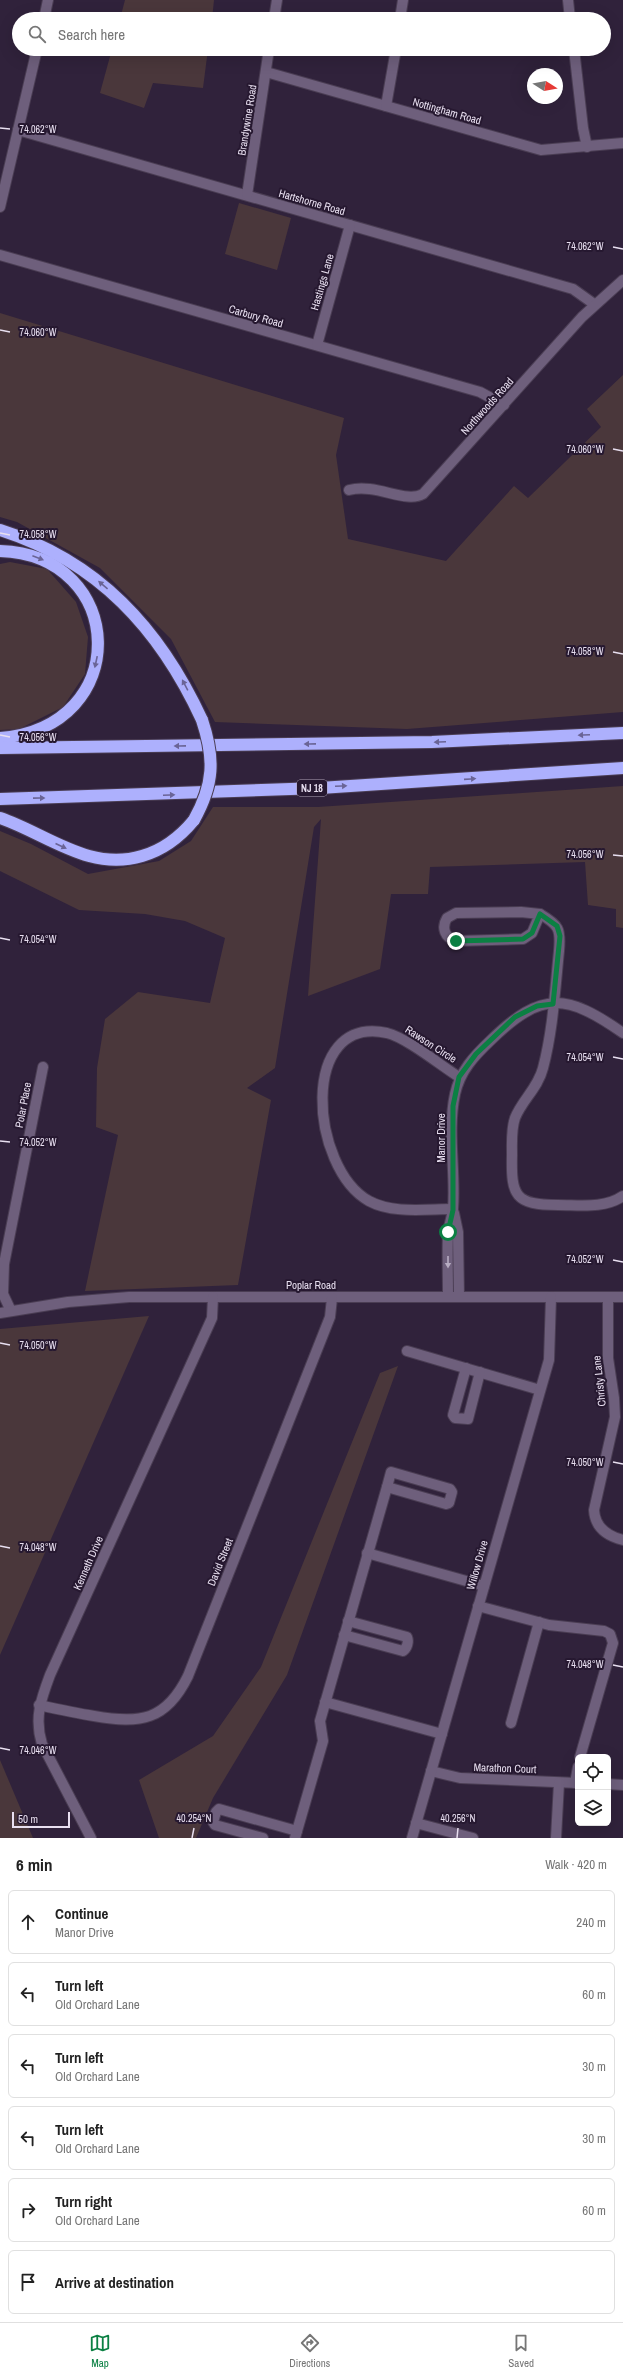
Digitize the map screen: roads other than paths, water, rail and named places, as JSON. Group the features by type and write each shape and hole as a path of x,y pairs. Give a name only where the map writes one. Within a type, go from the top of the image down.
{"highway":[{"path":"0,530 41,545 84,570 119,598 142,622 171,660 202,720 208,738 212,766 205,801 194,820 176,839 157,851 136,858 110,860 81,854 0,818"},
{"path":"0,551 29,555 49,562 64,572 77,586 90,606 98,636 98,652 93,675 81,698 70,711 40,730 0,738"},
{"path":"0,748 432,742 623,733"},
{"name":"NJ 18","path":"0,799 320,788 623,768"}],"street":[{"path":"45,12 48,0"},
{"path":"275,12 277,0"},
{"path":"401,12 403,0"},
{"path":"568,0 569,12"},
{"path":"0,207 35,56"},
{"name":"Brandywine Road","path":"247,195 268,56"},
{"path":"386,106 395,56"},
{"path":"575,56 583,128 587,147"},
{"name":"Nottingham Road","path":"266,72 541,150 623,143"},
{"name":"Hartshorne Road","path":"18,130 573,289 594,304"},
{"name":"Hastings Lane","path":"317,346 350,225"},
{"name":"Carbury Road","path":"0,255 480,392 504,405"},
{"name":"Northwoods Road","path":"349,490 369,488 409,498 419,497 594,304 623,280"},
{"path":"540,914 532,933 528,937 519,940 456,941 448,937 444,927 447,918 456,913 521,912 540,914 557,926 560,936 553,1004 543,1070 536,1086 514,1119 511,1180 514,1189 525,1201 536,1205 600,1204 616,1201 623,1196"},
{"name":"Manor Drive","path":"459,1297 458,1232 453,1210 453,1106 459,1077 476,1054 515,1017 537,1006 567,1004 588,1010 623,1033"},
{"name":"Rawson Circle","path":"453,1210 387,1208 369,1201 355,1191 340,1172 329,1147 324,1126 322,1091 324,1076 330,1060 337,1049 352,1037 371,1032 396,1036 459,1077"},
{"name":"Polar Place","path":"11,1311 2,1294 4,1264 43,1067"},
{"name":"Manor Drive","path":"448,1297 448,1232 453,1210"},
{"name":"Kenneth Drive","path":"91,1838 42,1744 39,1732 39,1705 50,1675 212,1318 213,1297"},
{"name":"Willow Drive","path":"412,1838 551,1353 551,1297"},
{"name":"Christy Lane","path":"608,1297 608,1358 614,1398 615,1418 596,1494 595,1520 600,1528 623,1540"},
{"name":"Poplar Road","path":"0,1314 11,1311 112,1298 623,1297"},
{"name":"David Street","path":"39,1705 115,1720 138,1720 163,1710 177,1696 188,1676 330,1317 332,1298"},
{"path":"407,1351 540,1390"},
{"path":"466,1368 453,1415 455,1418 468,1419 480,1372"},
{"path":"262,1838 215,1825 213,1822 216,1812 219,1809 296,1834 323,1741 319,1728 325,1702 391,1472 450,1489 452,1492 449,1502 446,1504 387,1487"},
{"path":"367,1553 484,1586"},
{"path":"478,1606 539,1622 604,1631 612,1638 613,1643 581,1754"},
{"path":"344,1635 403,1651 409,1641 407,1637 348,1621"},
{"path":"511,1724 539,1622"},
{"path":"325,1702 442,1734"},
{"name":"Marathon Court","path":"431,1770 460,1778 575,1783"},
{"path":"556,1838 559,1782"},
{"path":"611,1784 623,1785"},
{"path":"416,1823 473,1838"}]}
